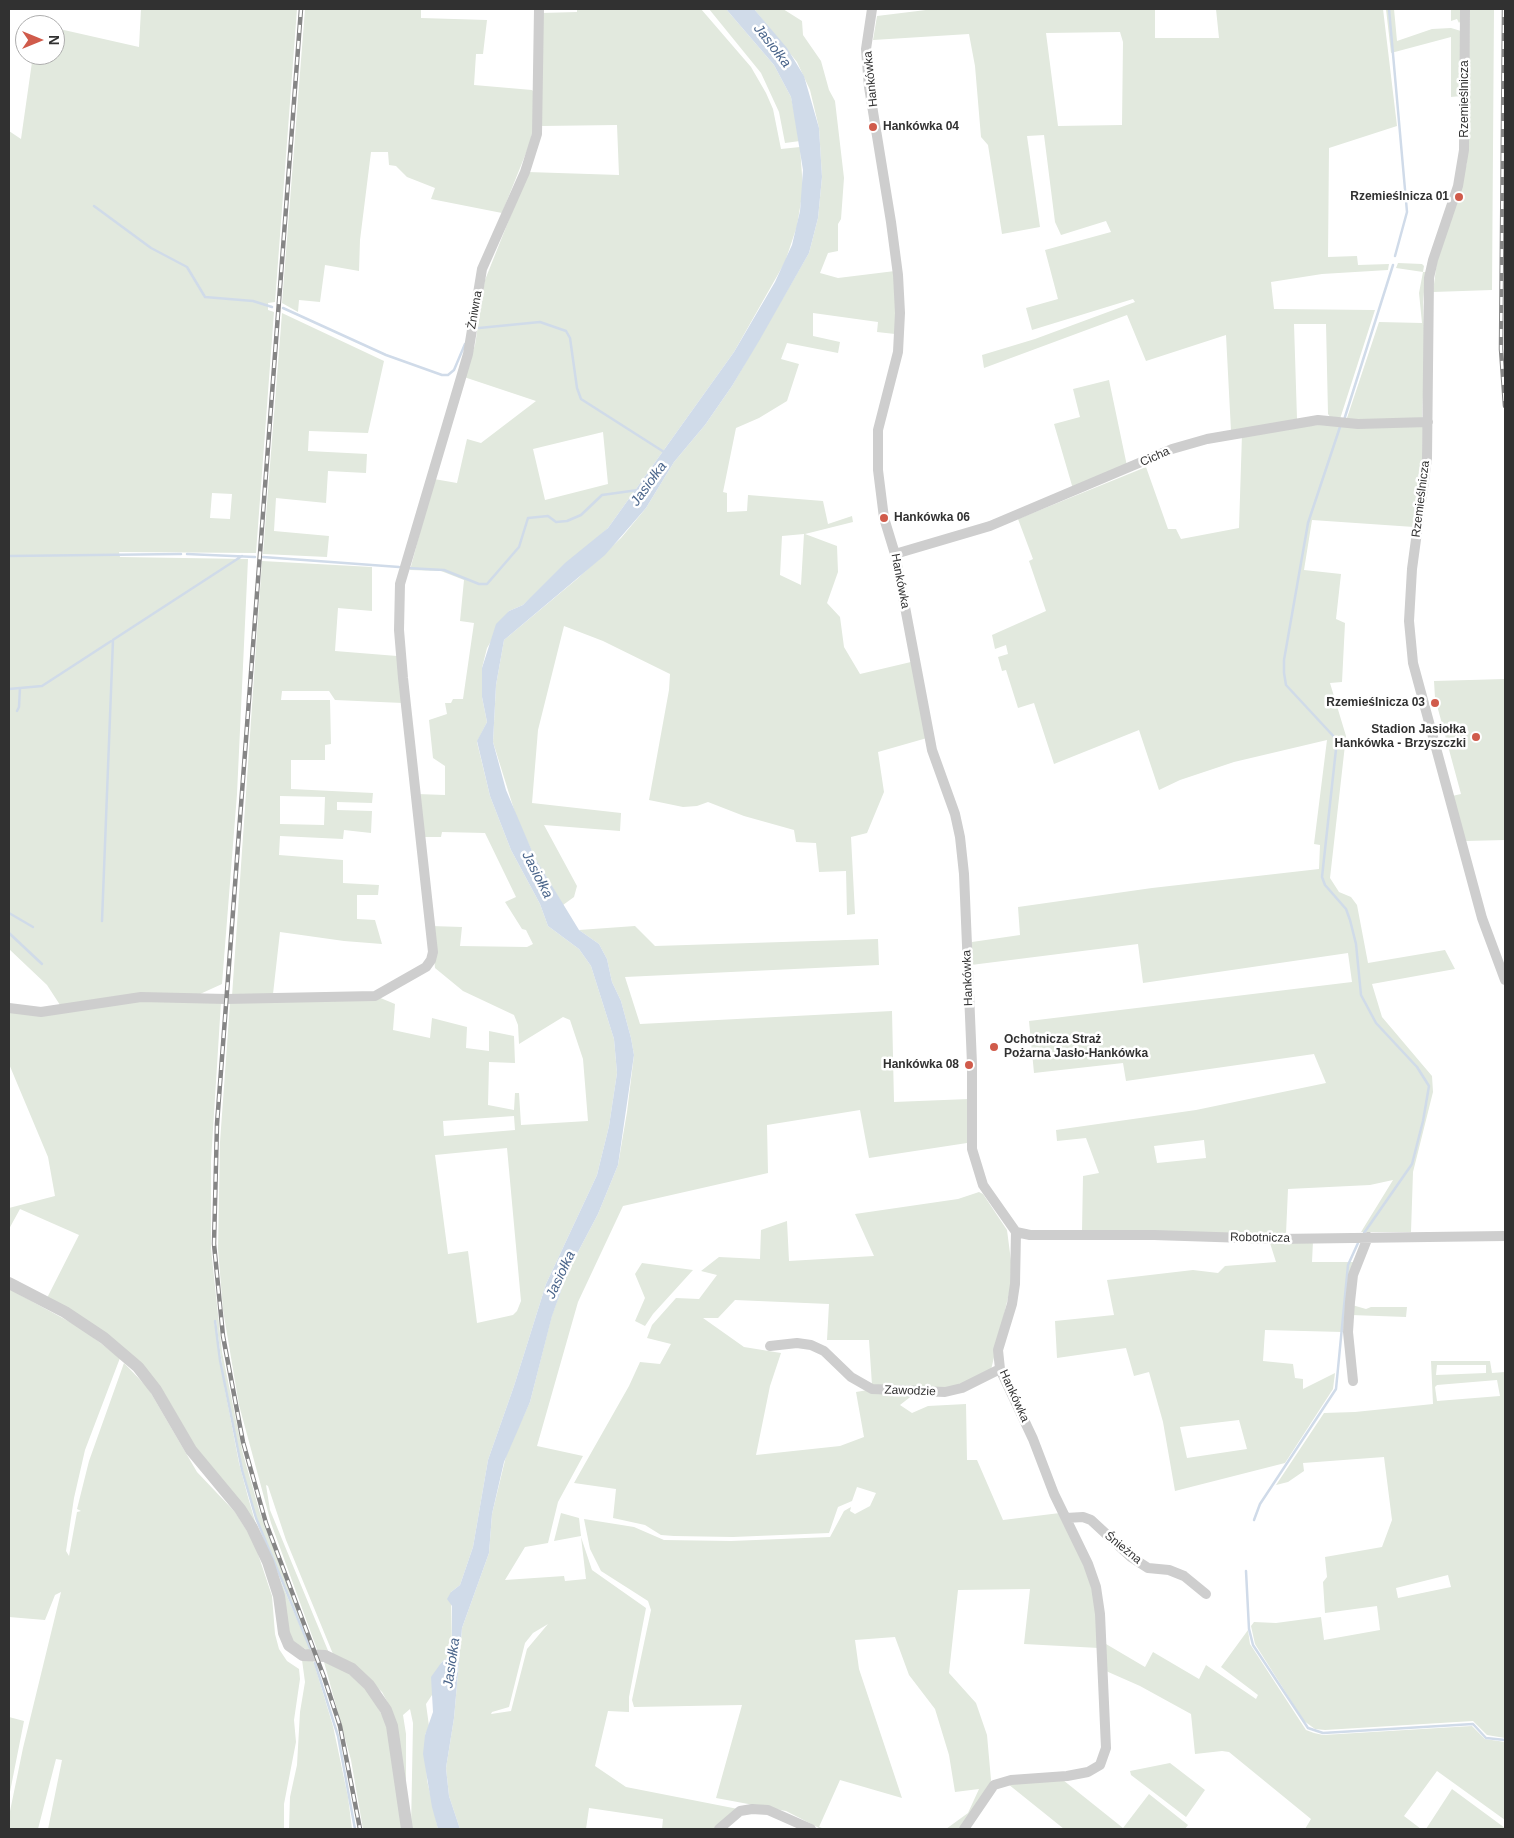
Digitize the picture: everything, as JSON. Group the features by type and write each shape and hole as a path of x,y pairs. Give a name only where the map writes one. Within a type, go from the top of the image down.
{"street":[{"name":"Żniwna","path":"9,1008 41,1012 141,997 244,999 272,996 354,998 375,996 428,964 433,952 403,678 400,613 402,570 468,354 482,269 525,172 537,134 539,9"},
{"name":"Hankówka","path":"872,9 866,49 869,86 898,275 898,352 878,430 877,452 884,518 895,554 932,750 955,814 960,837 964,874 972,1064 972,1149 983,1185 1016,1232 1015,1284 1012,1304 998,1350 1000,1370 1033,1438 1066,1518 1088,1564 1096,1588 1100,1614 1106,1748 1100,1765 1088,1772 1067,1776 1011,1780 994,1785 964,1829"},
{"name":"Rzemieślnicza","path":"1465,9 1464,150 1458,186 1433,260 1429,278 1427,458 1412,569 1409,621 1413,663 1482,918 1505,980"},
{"name":"Cicha","path":"895,554 990,526 1172,449 1207,439 1318,420 1358,424 1428,422"},
{"name":"Robotnicza","path":"1016,1232 1030,1235 1154,1235 1277,1239 1368,1236 1505,1236"},
{"path":"1353,1381 1348,1332 1350,1302 1353,1275 1368,1236"},
{"path":"9,1283 66,1312 104,1338 138,1367 156,1390 191,1450 240,1510 252,1528 268,1562 279,1596 284,1633 289,1645 302,1655 325,1656 352,1670 369,1686 386,1710 394,1734 407,1829"},
{"name":"Zawodzie","path":"770,1346 797,1343 811,1345 824,1351 851,1377 872,1389 945,1392 962,1388 1000,1370"},
{"name":"Śnieżna","path":"1066,1518 1082,1517 1090,1520 1148,1568 1169,1570 1184,1576 1206,1594"},
{"path":"719,1829 740,1811 752,1808 768,1810 811,1829"}],"shaded area":[{"path":"141,9 297,9 275,302 268,303 268,310 274,312 256,553 119,552 120,557 248,559 237,794 222,984 200,994 62,1008 47,985 9,949 9,131 21,139 32,65 65,65 65,30 139,47","holes":["212,493 232,494 230,519 210,518"]},
{"path":"305,9 421,9 421,18 487,20 483,54 476,54 474,85 532,90 535,93 534,124 530,143 502,213 431,199 435,188 407,177 396,166 389,165 388,152 371,152 360,240 359,271 325,265 320,302 299,300 298,312 282,303"},
{"path":"577,9 701,9 751,67 766,93 773,109 781,149 800,147 803,189 797,226 785,262 734,352 608,528 523,605 509,611 487,648 482,668 482,697 487,722 477,742 490,796 511,850 540,904 548,926 579,949 591,966 614,1039 617,1073 609,1126 597,1175 546,1284 514,1386 488,1460 473,1547 460,1585 451,1592 452,1647 449,1656 441,1663 432,1695 426,1704 429,1726 425,1735 427,1780 438,1829 411,1829 413,1723 410,1709 403,1715 406,1734 406,1783 388,1703 382,1692 369,1680 333,1654 286,1540 268,1486 266,1485 270,1510 329,1653 318,1652 271,1523 239,1405 223,1310 218,1249 220,1142 230,1003 378,997 395,1004 393,1030 430,1038 432,1018 467,1027 466,1048 489,1051 489,1031 514,1036 515,1063 489,1062 488,1105 514,1110 515,1093 519,1093 521,1125 588,1121 583,1059 570,1020 563,1017 519,1044 518,1025 514,1015 463,991 435,968 431,926 462,927 460,946 527,947 533,944 526,930 522,929 505,902 516,897 485,833 442,832 441,837 425,837 417,794 445,795 445,766 433,758 429,720 447,714 445,703 451,703 453,699 463,699 474,623 460,621 464,580 441,571 410,570 434,479 457,483 467,439 481,443 536,401 464,377 475,345 485,280 528,172 619,175 617,125 541,126 541,13 577,12","holes":["603,432 608,484 545,500 533,449","514,1116 515,1130 444,1136 443,1121","507,1148 521,1301 513,1315 477,1323 468,1251 448,1254 435,1155"]},
{"path":"709,9 726,9 774,65 791,97 800,141 785,143 779,112 761,73"},
{"path":"754,9 783,9 802,21 803,35 821,61 829,90 835,101 844,178 841,219 838,224 838,251 828,253 820,273 838,278 895,271 895,334 877,332 878,322 813,313 813,336 840,342 838,353 787,343 781,359 799,364 787,401 759,418 736,428 723,492 727,493 727,512 747,511 748,495 823,501 828,524 852,516 853,522 805,534 837,546 838,572 827,603 840,617 844,647 860,674 911,662 927,738 878,752 884,792 867,833 851,837 855,914 847,915 846,871 819,872 816,843 796,842 794,830 744,816 708,802 697,806 683,807 649,800 669,690 670,674 603,641 564,626 538,730 532,803 621,813 620,831 544,825 577,886 574,897 563,905 535,858 516,816 493,742 496,685 504,640 577,579 621,538 646,508 674,462 705,425 732,386 809,253 818,218 822,177 819,128 810,90 797,62","holes":["804,534 801,585 780,575 782,536"]},
{"path":"934,9 1155,9 1155,38 1219,38 1216,9 1383,9 1397,126 1329,148 1328,257 1357,256 1358,265 1389,264 1388,270 1322,274 1271,282 1274,309 1375,310 1340,419 1331,418 1328,414 1326,324 1294,324 1297,419 1231,431 1226,335 1146,361 1127,315 984,368 982,355 1035,339 1135,302 1133,299 1032,330 1026,308 1058,299 1045,250 1111,232 1106,221 1061,235 1055,222 1044,135 1027,136 1040,227 1002,234 988,145 981,137 975,66 969,34 873,40 877,16","holes":["1120,32 1123,42 1122,125 1058,126 1046,33"]},
{"path":"1386,9 1394,9 1397,41 1432,29 1451,28 1461,31 1461,96 1451,97 1451,37 1391,53"},
{"path":"1451,9 1462,9 1462,19 1459,23 1457,19 1451,21"},
{"path":"1470,9 1494,9 1492,290 1433,292 1438,253 1467,163"},
{"path":"1398,263 1422,264 1424,266 1423,272 1396,268"},
{"path":"1423,272 1426,272 1423,302 1425,350 1422,418 1346,421 1379,322 1422,323 1419,293"},
{"path":"282,313 384,361 368,433 309,431 308,451 367,454 366,473 328,471 326,503 276,498 274,531 329,536 327,557 263,554"},
{"path":"1109,380 1127,466 1073,489 1054,424 1080,417 1073,389"},
{"path":"1318,425 1423,426 1422,458 1414,527 1312,520 1304,570 1341,574 1336,619 1345,623 1342,682 1330,683 1346,736 1330,878 1339,892 1351,897 1357,905 1368,963 1445,950 1455,969 1372,984 1382,1017 1432,1076 1433,1092 1413,1172 1411,1232 1361,1232 1393,1180 1370,1185 1288,1189 1286,1234 1082,1232 1083,1176 1099,1173 1086,1138 1057,1141 1056,1130 1196,1110 1326,1083 1314,1054 1126,1081 1123,1063 1034,1073 1029,1021 1352,982 1348,953 1143,983 1138,944 971,965 972,942 1020,935 1018,907 1152,888 1319,869 1320,845 1314,844 1327,740 1234,762 1180,780 1159,790 1139,730 1054,764 1034,703 1018,708 1006,670 1002,671 998,657 1008,654 1006,645 995,649 992,635 1046,611 1029,561 1033,559 1018,519 1146,467 1168,529 1176,529 1181,539 1239,528 1242,434","holes":["1204,1140 1206,1158 1157,1163 1154,1146"]},
{"path":"262,561 372,567 372,611 338,608 335,651 397,656 403,703 335,700 329,691 282,691 281,700 330,700 331,744 325,745 325,760 291,760 291,789 373,793 372,803 337,802 337,810 372,811 371,833 344,830 343,839 280,836 279,855 343,860 343,883 379,885 378,895 357,895 357,919 375,920 382,944 280,932 273,994 232,996","holes":["280,796 325,797 324,825 280,824"]},
{"name":"Stadion Jasiołka Hankówka - Brzyszczki","path":"1505,679 1505,840 1466,841 1452,796 1461,794 1435,698 1434,681"},
{"path":"635,926 655,946 878,939 879,965 625,977 640,1024 892,1011 894,1102 969,1099 967,1143 869,1158 860,1110 767,1125 768,1173 623,1206 578,1302 537,1446 583,1456 558,1502 548,1543 525,1547 505,1580 564,1576 565,1581 586,1579 581,1537 592,1570 646,1608 629,1697 629,1712 608,1711 595,1766 626,1787 738,1809 715,1829 662,1829 663,1819 589,1808 586,1829 460,1829 449,1796 446,1768 454,1718 462,1628 489,1553 492,1514 507,1452 530,1402 552,1315 569,1269 598,1214 618,1165 627,1112 634,1055 631,1038 621,1001 612,982 607,959 599,944 579,930","holes":["548,1624 527,1649 511,1711 491,1714 492,1712 509,1707 525,1643 533,1633"]},
{"path":"126,1000 221,1002 211,1161 211,1249 222,1352 243,1454 260,1513 313,1652 256,1517 243,1471 223,1372 216,1321 214,1321 225,1390 239,1463 248,1497 255,1521 311,1652 291,1641 279,1581 201,1457 164,1393 47,1298 79,1235 20,1209 9,1229 9,1208 55,1196 48,1157 9,1064 9,1010"},
{"path":"979,1192 983,1194 1007,1230 1011,1261 1010,1289 991,1370 962,1385 945,1389 872,1385 869,1340 827,1340 829,1304 735,1300 718,1318 703,1318 744,1347 781,1353 770,1386 756,1455 840,1446 864,1437 856,1392 868,1390 914,1394 900,1405 912,1413 928,1406 966,1404 967,1460 977,1460 1003,1520 1060,1513 1084,1563 1091,1586 1096,1606 1099,1648 1024,1644 1030,1589 958,1590 949,1673 976,1703 987,1735 991,1780 990,1786 960,1829 946,1829 968,1813 979,1789 955,1792 949,1755 935,1709 909,1675 895,1637 855,1640 859,1669 902,1798 840,1780 819,1827 825,1829 821,1829 786,1811 716,1798 742,1705 634,1707 632,1700 651,1610 648,1601 601,1571 590,1549 584,1519 634,1527 664,1540 731,1541 830,1537 844,1511 851,1507 850,1511 855,1514 870,1506 876,1493 857,1487 852,1501 838,1507 829,1533 733,1537 674,1536 661,1535 645,1525 613,1518 616,1489 574,1483 629,1386 640,1362 660,1364 671,1344 647,1338 652,1325 676,1298 699,1299 717,1275 701,1271 719,1257 760,1259 761,1230 787,1221 789,1261 874,1256 855,1214 958,1199"},
{"path":"1313,1241 1312,1262 1356,1262 1343,1332 1265,1330 1263,1361 1293,1364 1295,1378 1303,1379 1303,1389 1335,1373 1333,1389 1285,1463 1175,1491 1163,1422 1149,1372 1134,1376 1126,1348 1057,1358 1055,1321 1114,1315 1107,1280 1193,1270 1218,1273 1225,1266 1276,1262 1270,1243","holes":["1239,1420 1247,1449 1187,1458 1180,1427"]},
{"path":"642,1263 693,1270 653,1314 645,1326 635,1321 645,1298 635,1274"},
{"path":"9,1289 81,1328 120,1358 85,1450 74,1498 66,1551 69,1556 77,1512 81,1511 77,1509 89,1461 124,1363 148,1388 197,1472 235,1512 254,1542 272,1596 275,1634 279,1649 287,1661 299,1669 300,1679 294,1720 296,1742 284,1804 284,1829 48,1829 62,1760 56,1759 38,1829 9,1829 9,1816 23,1748 61,1592 55,1595 45,1620 9,1617"},
{"path":"1352,1305 1366,1309 1371,1307 1407,1307 1406,1317 1351,1315"},
{"path":"1431,1361 1490,1361 1492,1373 1505,1372 1505,1738 1487,1735 1473,1721 1325,1730 1315,1729 1304,1721 1255,1644 1251,1626 1254,1622 1276,1623 1321,1617 1324,1640 1380,1630 1377,1606 1325,1613 1323,1582 1327,1577 1325,1557 1382,1547 1392,1520 1384,1457 1303,1463 1304,1471 1288,1482 1276,1485 1324,1413 1355,1412 1433,1404","holes":["1437,1365 1486,1365 1486,1373 1436,1375","1497,1380 1500,1396 1437,1401 1435,1387 1437,1385","1448,1575 1451,1587 1398,1598 1396,1588"]},
{"path":"561,1513 579,1518 581,1536 554,1541"},
{"path":"1248,1630 1250,1644 1306,1730 1323,1735 1472,1726 1485,1739 1505,1742 1505,1820 1437,1771 1404,1816 1421,1829 1305,1829 1311,1819 1229,1752 1195,1754 1191,1714 1140,1686 1106,1671 1106,1644 1145,1667 1153,1652 1199,1679 1206,1665 1256,1699 1258,1695 1221,1667"},
{"path":"302,1660 313,1660 333,1726 348,1797 352,1829 289,1829 290,1797 297,1765 300,1712 305,1682"},
{"path":"324,1662 346,1671 369,1692 386,1722 402,1829 363,1829 351,1760"},
{"path":"9,1717 24,1721 9,1797"},
{"path":"1170,1763 1205,1790 1186,1817 1131,1775 1130,1771"},
{"path":"1063,1780 1123,1828 1149,1794 1188,1825 1185,1829 1064,1829 1008,1784"},
{"path":"1452,1789 1505,1828 1505,1829 1426,1829"}],"water":[{"name":"Jasiołka","path":"726,9 754,9 787,48 804,76 819,128 822,177 818,218 809,253 759,341 732,386 705,425 674,462 646,508 605,555 504,640 496,685 493,742 506,790 535,858 579,930 599,944 607,959 612,982 621,1001 634,1055 618,1165 598,1214 569,1269 552,1316 530,1402 504,1462 492,1514 489,1553 462,1628 454,1718 446,1768 449,1796 460,1829 438,1829 432,1807 423,1754 425,1735 433,1712 431,1677 441,1663 449,1656 452,1647 452,1606 447,1599 451,1592 460,1585 473,1547 488,1460 514,1386 546,1284 597,1175 609,1126 617,1073 614,1039 591,966 579,949 548,926 540,904 511,850 490,796 477,741 487,722 482,697 482,668 496,624 509,611 523,605 565,563 608,528 734,352 775,282 792,245 800,211 803,170 791,97 774,65"}],"waterway":[{"path":"1389,9 1407,212 1395,256"},
{"path":"94,206 151,248 187,267 205,297 253,301 272,307"},
{"path":"1344,420 1393,265"},
{"path":"283,308 386,355 442,375 448,375 454,370 465,344"},
{"path":"479,328 540,322 566,331 570,338 577,388 581,399 664,452"},
{"path":"1340,427 1308,523 1284,660 1284,673 1286,685 1337,740 1322,877 1325,885 1346,909 1350,920 1356,944 1361,995 1376,1023 1417,1067 1429,1086 1423,1121 1412,1164 1364,1233"},
{"name":"Jasiołka","path":"407,568 444,570 479,584 487,584 519,547 528,518 548,516 556,522 567,521 581,515 602,495 638,490"},
{"path":"9,556 181,554"},
{"path":"187,554 255,557"},
{"path":"9,689 42,686 242,556"},
{"path":"263,557 399,567"},
{"path":"102,921 113,640"},
{"path":"17,711 20,688"},
{"path":"9,913 33,927"},
{"path":"9,933 42,964"},
{"path":"1254,1520 1260,1504 1336,1389 1348,1265 1358,1243"},
{"path":"215,1321 220,1360 242,1470 256,1518 310,1648"},
{"path":"1246,1571 1249,1629 1253,1645 1308,1728 1323,1733 1473,1724 1486,1738 1505,1740"},
{"path":"315,1663 338,1736 355,1829"}],"railway":[{"path":"301,9 217,1124 214,1244 223,1336 243,1442 266,1523 324,1677 340,1726 360,1829"},
{"path":"1504,9 1501,349 1505,406"}],"place":[{"name":"Hankówka 04","path":"873,127"},
{"name":"Rzemieślnicza 01","path":"1459,197"},
{"name":"Hankówka 06","path":"884,518"},
{"name":"Rzemieślnicza 03","path":"1435,703"},
{"name":"Stadion Jasiołka Hankówka - Brzyszczki","path":"1476,737"},
{"name":"Ochotnicza Straż Pożarna Jasło-Hankówka","path":"994,1047"},
{"name":"Hankówka 08","path":"969,1065"}]}
